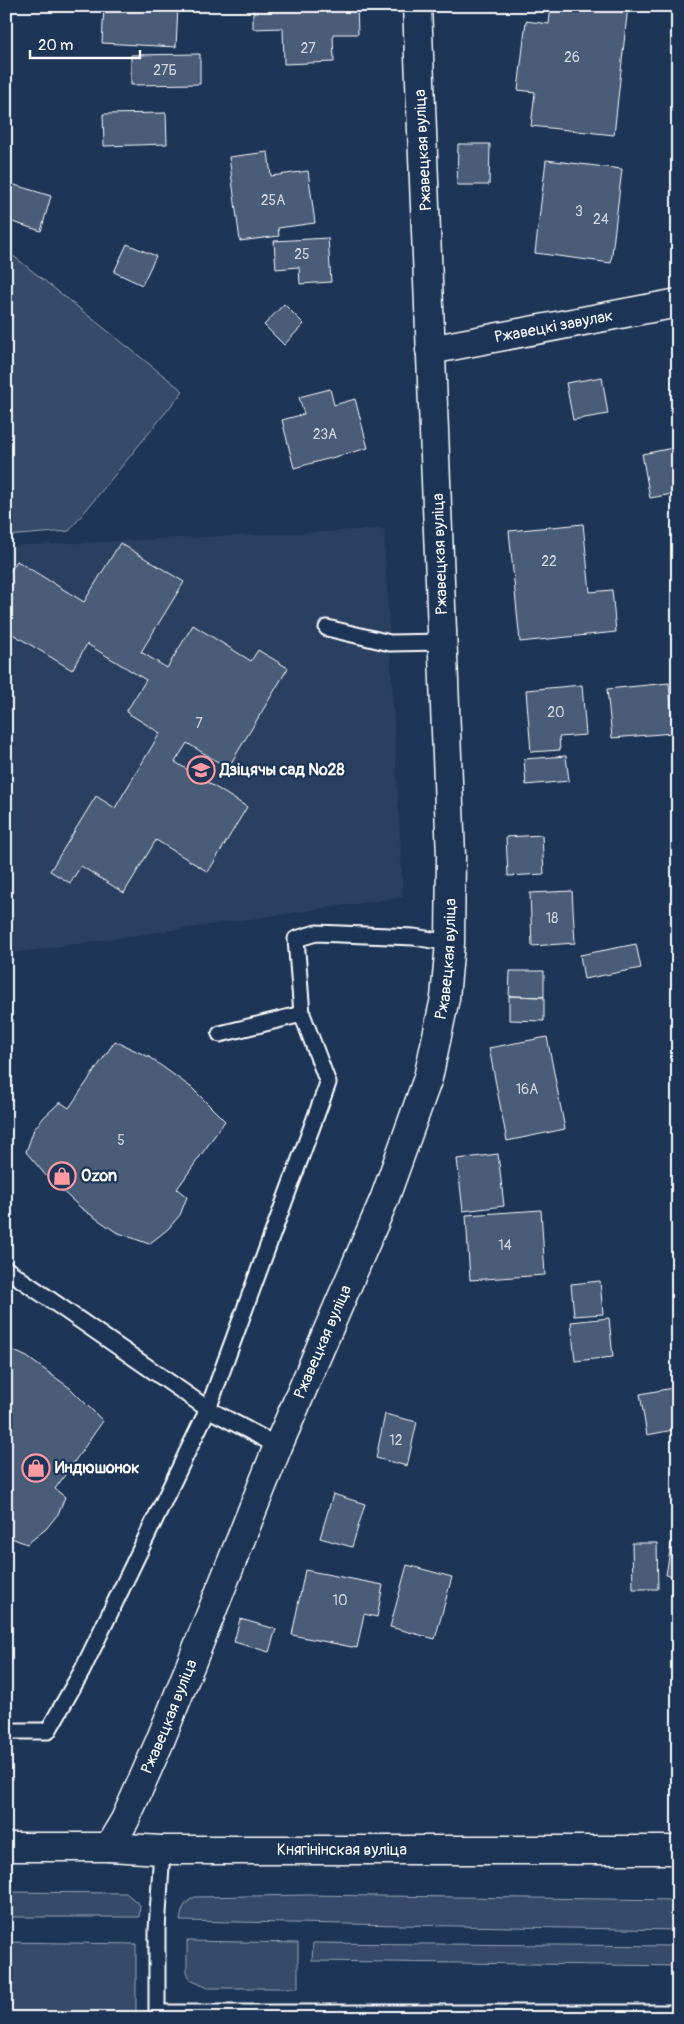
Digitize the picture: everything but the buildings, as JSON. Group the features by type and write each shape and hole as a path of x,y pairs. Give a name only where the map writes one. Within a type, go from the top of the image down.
{"street":[{"name":"Ржавецкая вуліца","path":"109,1847 125,1820 160,1741 278,1446 384,1200 428,1078 445,998 450,943 451,856 430,350 430,287 417,6"},
{"name":"Ржавецкі завулак","path":"430,350 678,303"},
{"name":"Княгінінская вуліца","path":"6,1848 109,1847 162,1850 678,1850"}],"lane":[{"path":"327,628 390,643 443,642"},
{"path":"6,1731 48,1732 82,1671 208,1409 328,1084 302,1014 296,939 316,933 414,937 450,943"},
{"path":"220,1034 302,1014"},
{"path":"6,1269 208,1409 278,1446"},
{"path":"162,1850 158,1930 157,2015 678,2013"}],"shaded area":[{"path":"6,250 183,391 69,531 6,536"},
{"name":"Дзіцячы сад №28","path":"384,529 403,897 6,954 6,550 9,546"},
{"path":"6,1892 126,1893 140,1905 139,1917 6,1917"},
{"path":"306,1895 678,1900 678,1930 180,1921 184,1907 195,1897"},
{"path":"187,1941 298,1943 298,1988 208,1988 190,1980 187,1971"},
{"path":"6,1942 136,1944 136,2018 6,2018"},
{"path":"313,1943 678,1946 678,1966 312,1961"}],"place":[{"name":"Дзіцячы сад №28","path":"201,770"},
{"name":"Ozon","path":"62,1176"},
{"name":"Индюшонок","path":"36,1468"}]}
